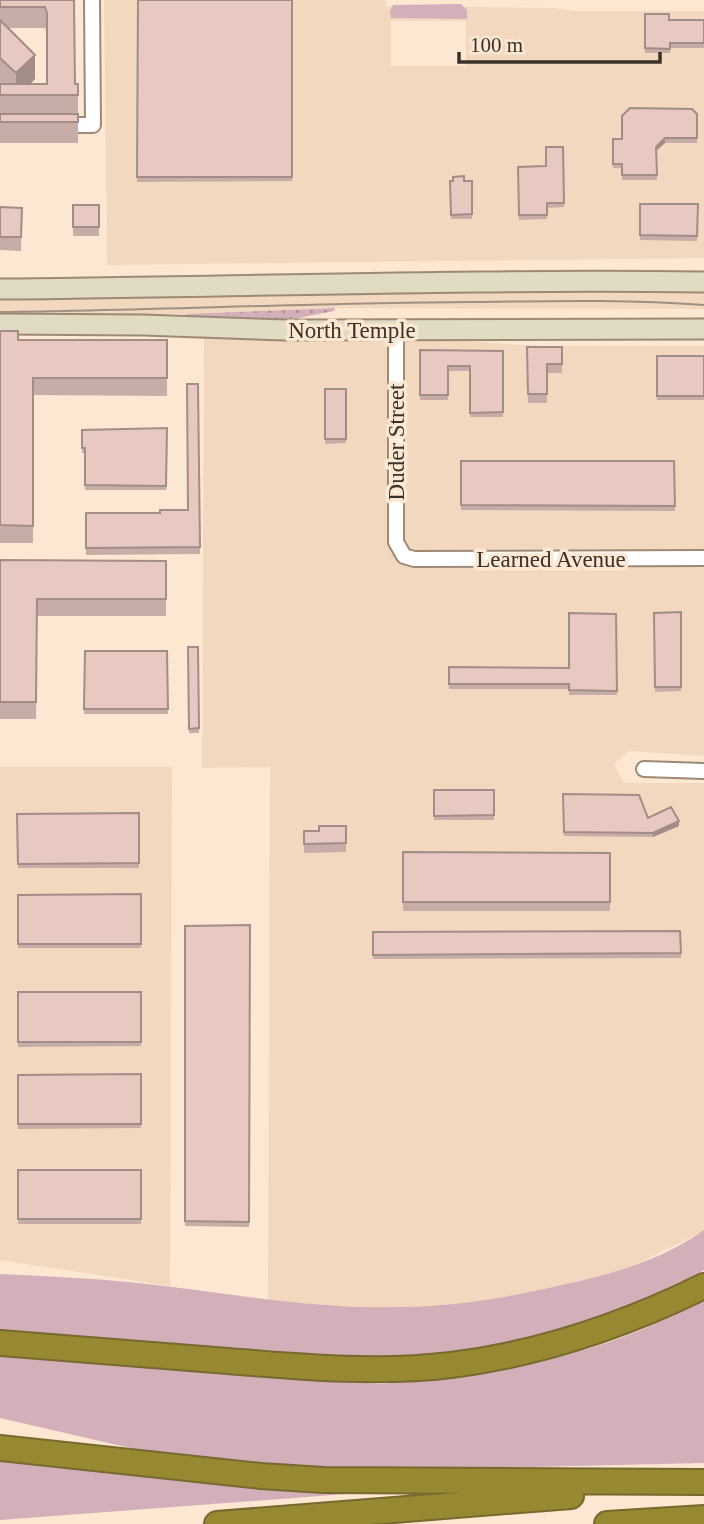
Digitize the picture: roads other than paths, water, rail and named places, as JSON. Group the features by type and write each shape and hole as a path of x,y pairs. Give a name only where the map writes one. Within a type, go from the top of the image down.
{"highway":[{"path":"0,1343 321,1368 389,1370 452,1365 528,1351 578,1337 638,1315 704,1286"},
{"path":"0,1431 128,1461"},
{"path":"0,1448 323,1480 704,1484"},
{"path":"217,1524 704,1484"},
{"path":"607,1524 700,1518"},
{"path":"645,1524 700,1518"}],"main road":[{"name":"North Temple","path":"0,289 537,281 704,282"},
{"name":"North Temple","path":"0,324 143,324 285,330 704,329"}],"street":[{"path":"40,125 93,125 92,0"},
{"name":"Duder Street","path":"396,330 396,542 400,552"},
{"name":"Learned Avenue","path":"400,552 414,559 704,558"},
{"path":"644,769 704,771"}],"tram line":[{"path":"0,312 529,301 704,305"}]}
